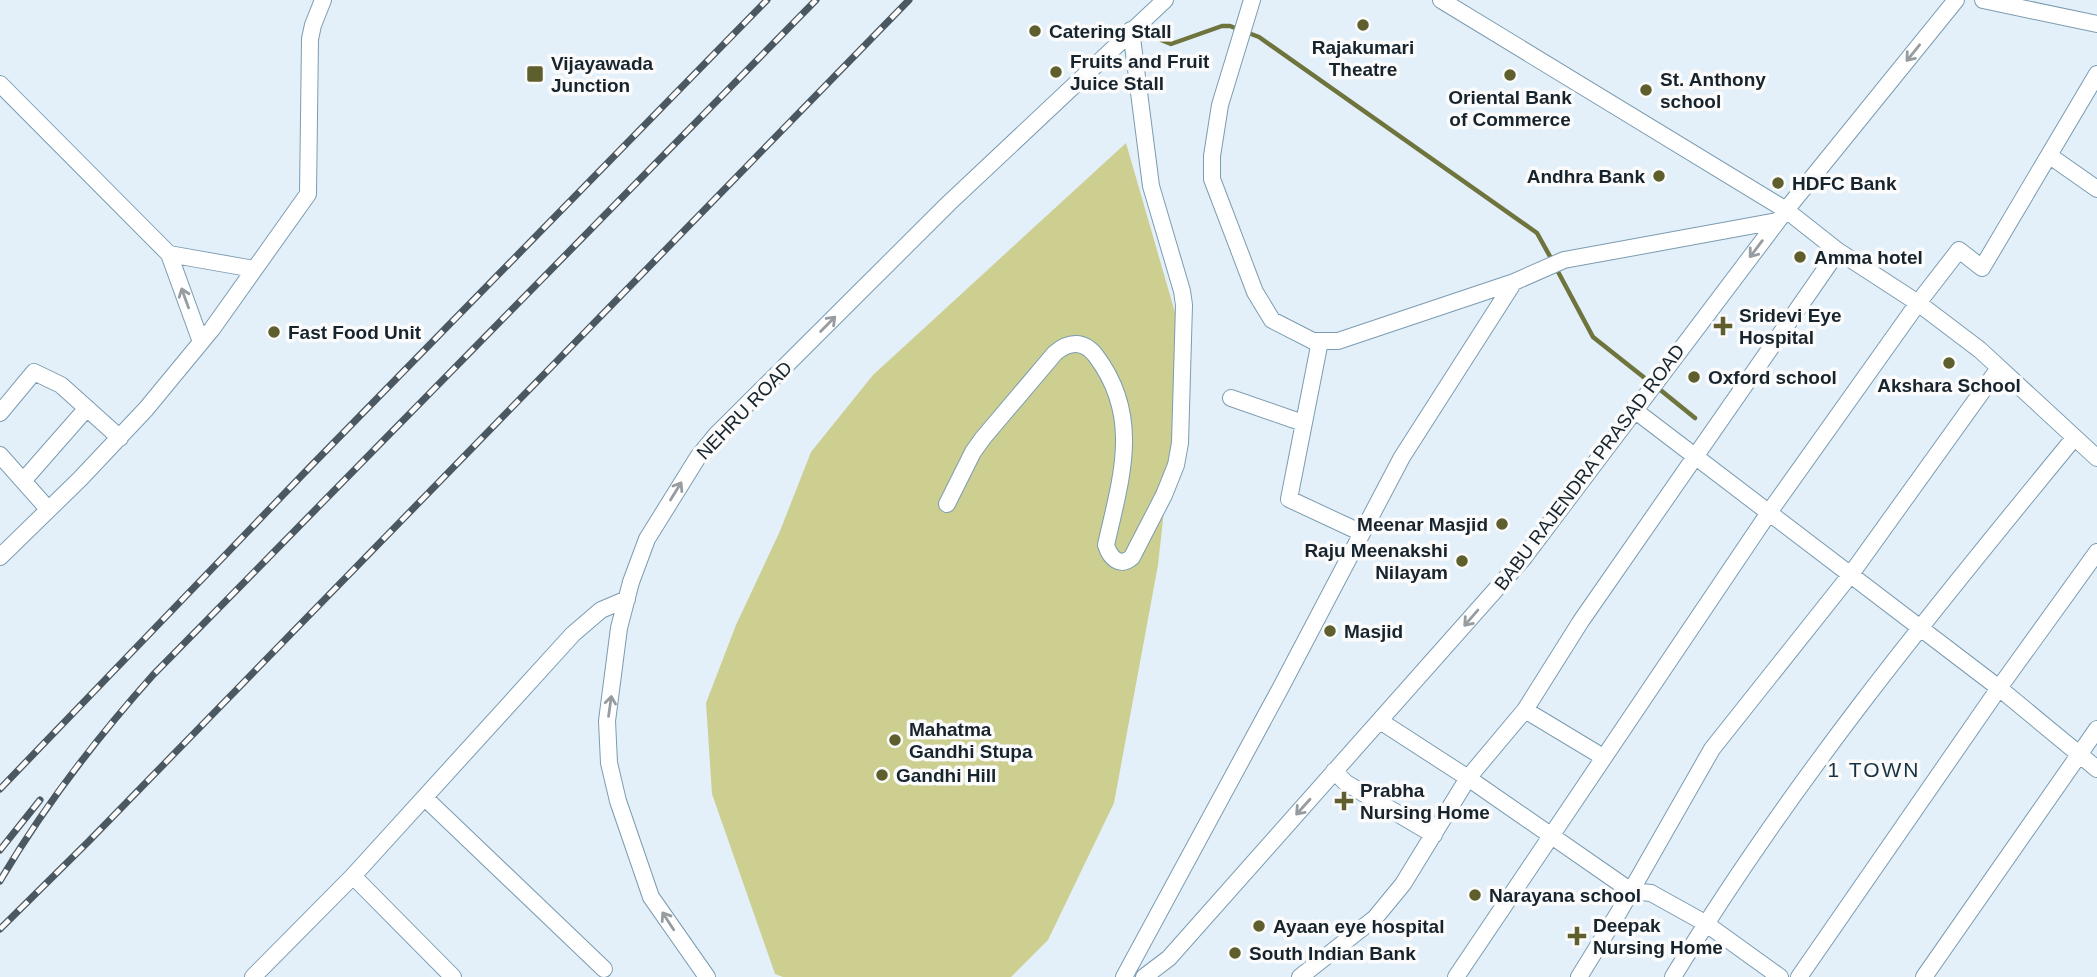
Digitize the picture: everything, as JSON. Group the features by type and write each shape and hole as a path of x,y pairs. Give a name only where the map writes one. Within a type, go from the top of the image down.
{"street":[{"path":"0,557 120,438 201,342 308,194 310,39 323,0"},
{"name":"NEHRU ROAD","path":"707,977 651,897 618,801 609,764 607,721 620,628 626,599 647,539 698,457 716,435 949,203 1165,0"},
{"path":"1441,0 1918,303 1980,350 2097,458"},
{"name":"BABU RAJENDRA PRASAD ROAD","path":"1144,977 1169,958 1522,560 1781,215 1956,0"},
{"path":"1983,0 2097,24"},
{"path":"1250,7 1220,105 1212,156 1212,179 1255,292 1272,320 1313,341 1338,341 1514,282 1564,260 1781,215"},
{"path":"947,504 983,438 1065,344 1076,343 1091,350 1111,376 1120,403 1124,421 1123,462 1106,545 1113,559 1122,562 1128,561 1132,556 1176,465 1181,443 1184,305 1151,186 1131,30"},
{"path":"1456,977 1770,511 1918,303 1959,250 1982,268 2097,74"},
{"path":"0,84 169,254 201,342"},
{"path":"2050,156 2097,189"},
{"path":"1300,977 1375,918 1404,884 1468,778 1525,710 1581,621 1838,250"},
{"path":"169,254 254,269"},
{"path":"1124,977 1402,457 1514,282"},
{"path":"1320,341 1289,499 1362,533"},
{"path":"1579,977 1712,749 1851,573 1998,368"},
{"path":"0,413 34,372 61,385 120,438"},
{"path":"1231,398 1303,423"},
{"path":"23,481 87,408"},
{"path":"1633,409 1851,573 1999,688 2097,769"},
{"path":"1673,977 1705,923 1804,781 1919,626 2074,438"},
{"path":"0,455 48,509"},
{"path":"1799,977 1999,688 2097,552"},
{"path":"253,977 353,876 572,634 601,610 626,599"},
{"path":"1525,710 1603,757"},
{"path":"1380,721 1468,778 1631,891 1651,893 1705,923 1780,977"},
{"path":"1924,977 2097,729"},
{"path":"1335,772 1346,783 1434,835"},
{"path":"425,798 602,971"},
{"path":"353,876 453,977"}],"green space":[{"name":"Gandhi Hill","path":"1126,143 1183,340 1158,565 1114,803 1048,940 1011,977 783,977 775,974 712,794 706,703 736,625 780,531 811,452 873,375"}],"waterway":[{"path":"1151,30 1161,40 1171,44 1222,26 1230,26 1259,37 1537,233 1552,260"},
{"path":"1556,268 1593,337 1651,383"},
{"path":"1658,388 1695,418"}],"railway":[{"path":"0,789 308,469 767,0"},
{"path":"0,881 71,774 153,675 816,0"},
{"path":"0,929 909,0"},
{"path":"0,850 40,800"}],"place":[{"name":"Rajakumari Theatre","path":"1363,25"},
{"name":"Catering Stall","path":"1035,31"},
{"name":"Fruits and Fruit Juice Stall","path":"1056,72"},
{"name":"Vijayawada Junction","path":"535,74"},
{"name":"Oriental Bank of Commerce","path":"1510,75"},
{"name":"St. Anthony school","path":"1646,90"},
{"name":"Andhra Bank","path":"1659,176"},
{"name":"HDFC Bank","path":"1778,183"},
{"name":"Amma hotel","path":"1800,257"},
{"name":"Sridevi Eye Hospital","path":"1723,326"},
{"name":"Fast Food Unit","path":"274,332"},
{"name":"Akshara School","path":"1949,363"},
{"name":"Oxford school","path":"1694,377"},
{"name":"Meenar Masjid","path":"1502,524"},
{"name":"Raju Meenakshi Nilayam","path":"1462,561"},
{"name":"Masjid","path":"1330,631"},
{"name":"Mahatma Gandhi Stupa","path":"895,740"},
{"name":"Gandhi Hill","path":"882,775"},
{"name":"Prabha Nursing Home","path":"1344,801"},
{"name":"Narayana school","path":"1475,895"},
{"name":"Ayaan eye hospital","path":"1259,926"},
{"name":"Deepak Nursing Home","path":"1577,936"},
{"name":"South Indian Bank","path":"1235,953"}],"district":[{"name":"1 TOWN","path":"1874,770"}]}
